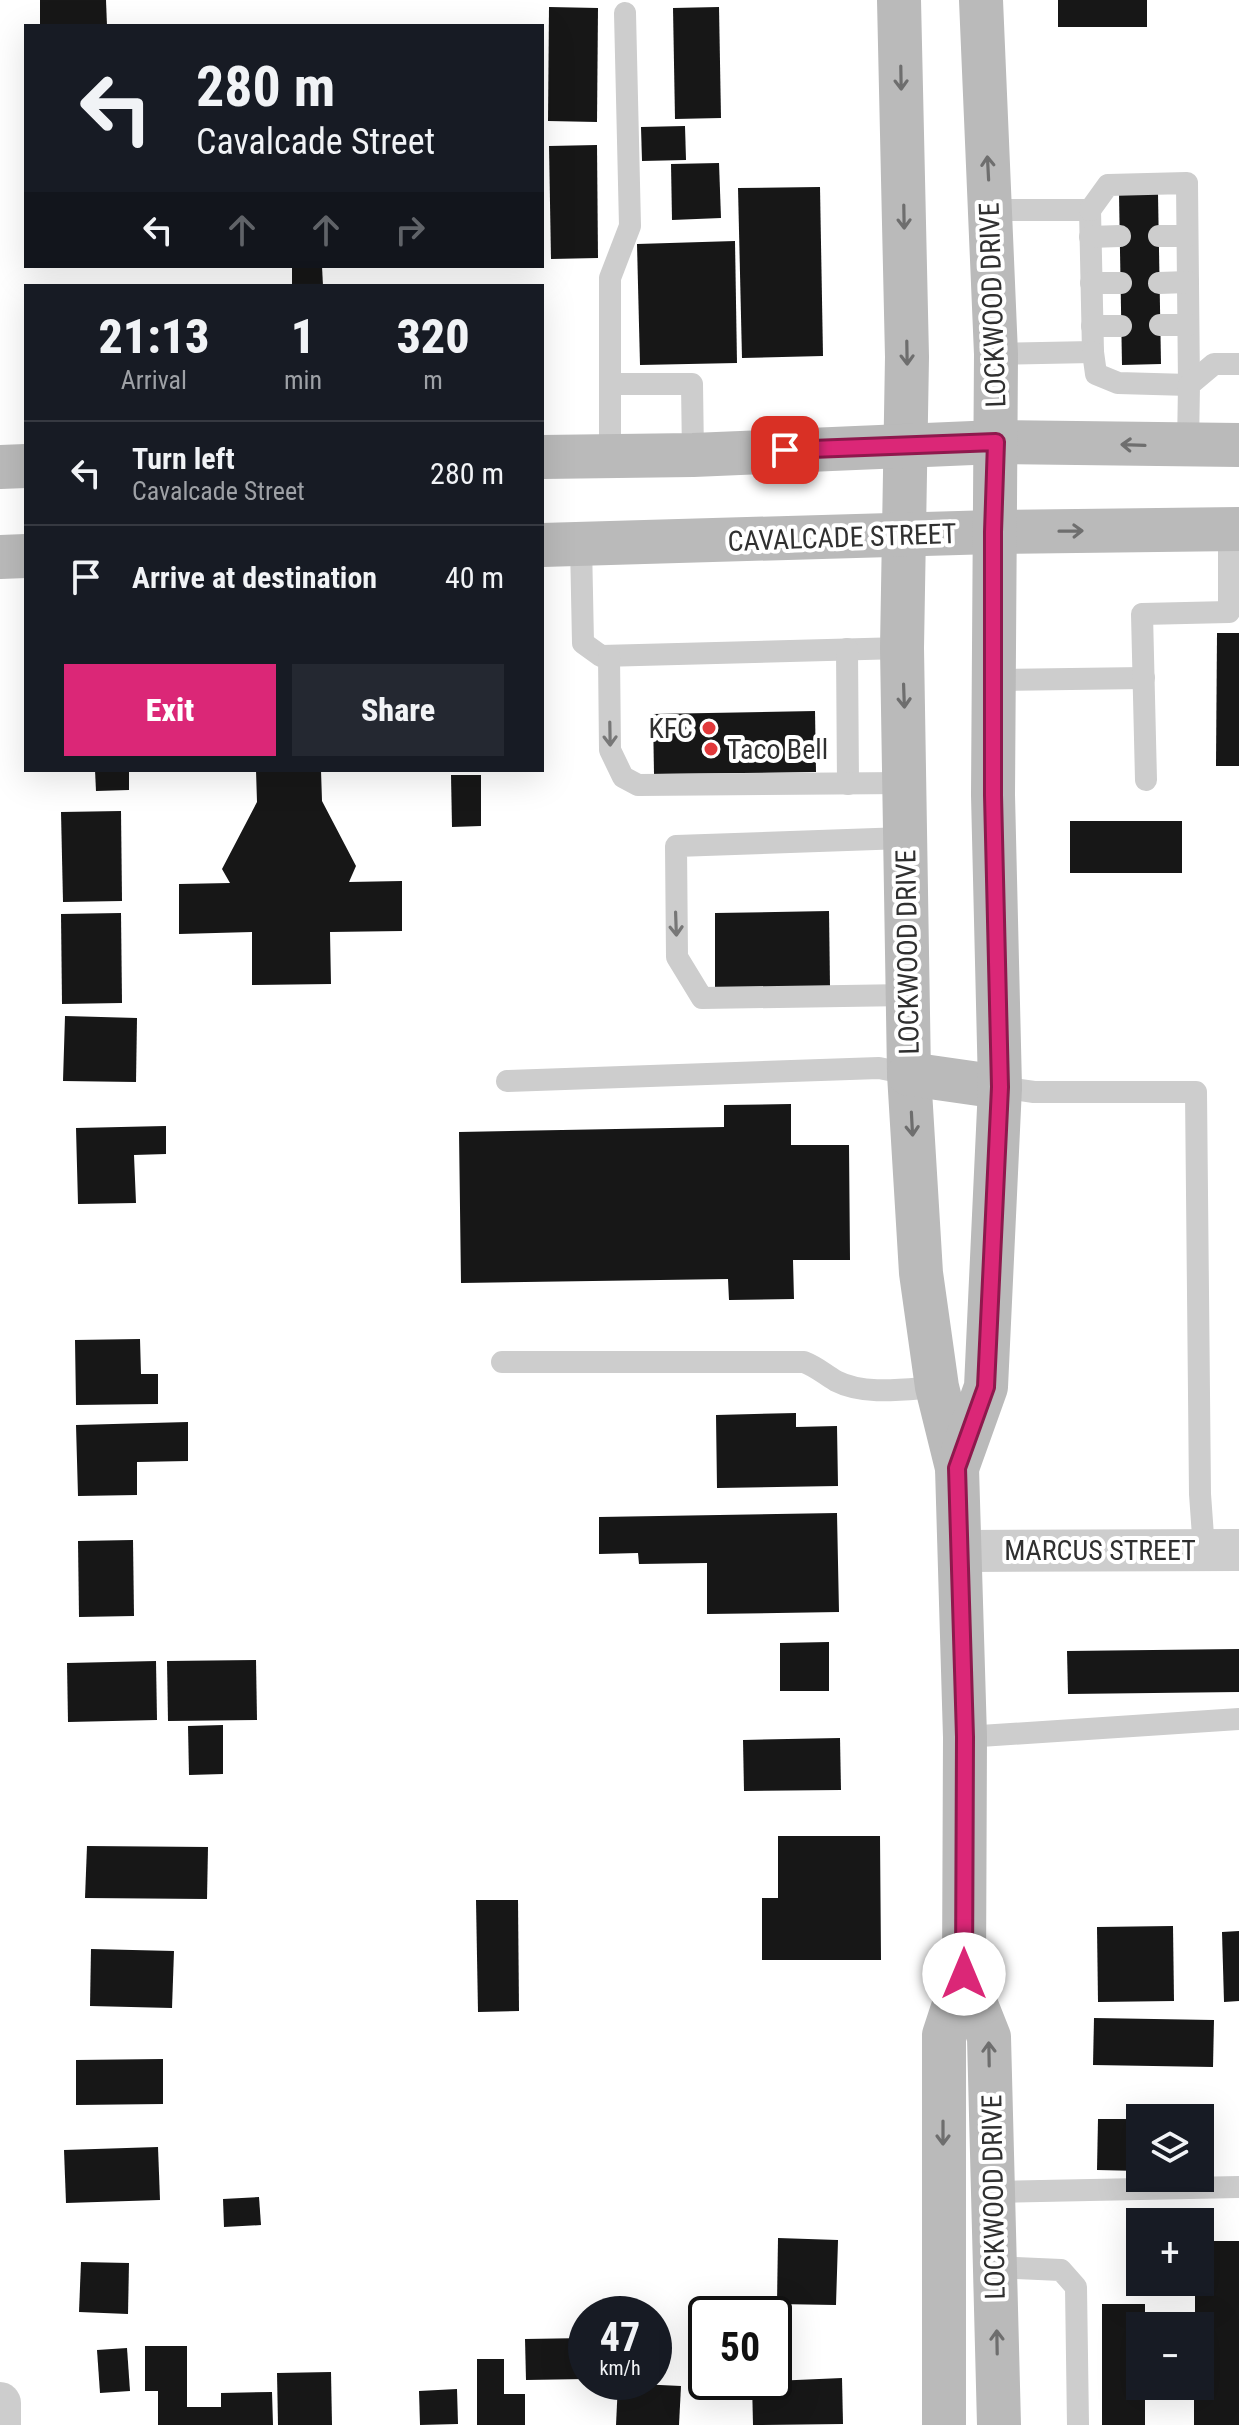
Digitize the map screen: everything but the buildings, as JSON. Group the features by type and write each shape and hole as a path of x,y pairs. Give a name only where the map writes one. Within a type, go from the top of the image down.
{"main road":[{"name":"LOCKWOOD DRIVE","path":"899,0 907,444 902,648 907,783 904,838 909,1074 921,1273 937,1387 957,1468 965,1737 964,1974 944,2035 944,2425"},
{"name":"LOCKWOOD DRIVE","path":"957,1468 986,1387 1000,1087 993,680 996,354 981,0"},
{"path":"544,457 693,455 996,442 1239,445"},
{"path":"0,467 24,466"},
{"name":"CAVALCADE STREET","path":"562,545 993,532 1234,530"},
{"path":"0,557 24,556"},
{"path":"909,1074 1000,1087"},
{"name":"LOCKWOOD DRIVE","path":"964,1974 989,2037 999,2425"}],"street":[{"name":"MARCUS STREET","path":"960,1551 1222,1550"},
{"path":"0,2403 0,2425"}],"lane":[{"path":"610,456 610,278 630,226 625,13"},
{"path":"1188,446 1189,385 1187,183 1108,185 1090,210 1096,374 1118,383 1189,385 1214,364 1239,364"},
{"path":"990,210 1090,210"},
{"path":"1090,237 1120,236"},
{"path":"1159,236 1187,236"},
{"path":"1159,283 1188,282"},
{"path":"1091,283 1121,283"},
{"path":"1160,325 1188,325"},
{"path":"1092,326 1121,326"},
{"path":"996,354 1093,352"},
{"path":"610,384 692,384 693,455"},
{"path":"1146,780 1142,614 1229,612 1234,530"},
{"path":"562,545 583,643 590,651 609,656 902,648"},
{"path":"847,649 848,784"},
{"path":"609,656 610,750 623,777 638,785 907,783"},
{"path":"993,680 1144,678"},
{"path":"904,838 676,846 677,957 702,998 908,995"},
{"path":"507,1081 879,1068 909,1074"},
{"path":"1000,1087 1034,1092 1196,1092 1200,1494 1222,1550"},
{"path":"502,1362 804,1362 820,1368 836,1381 860,1388 937,1387"},
{"path":"965,1737 1239,1719"},
{"path":"993,2192 1239,2187"},
{"path":"995,2267 1061,2270 1076,2287 1078,2425"}],"place":[{"name":"KFC","path":"709,728"},
{"name":"Taco Bell","path":"711,749"}],"route":[{"path":"785,450 996,442 993,795 1000,1087 986,1387 957,1468 965,1737 964,1974"}]}
